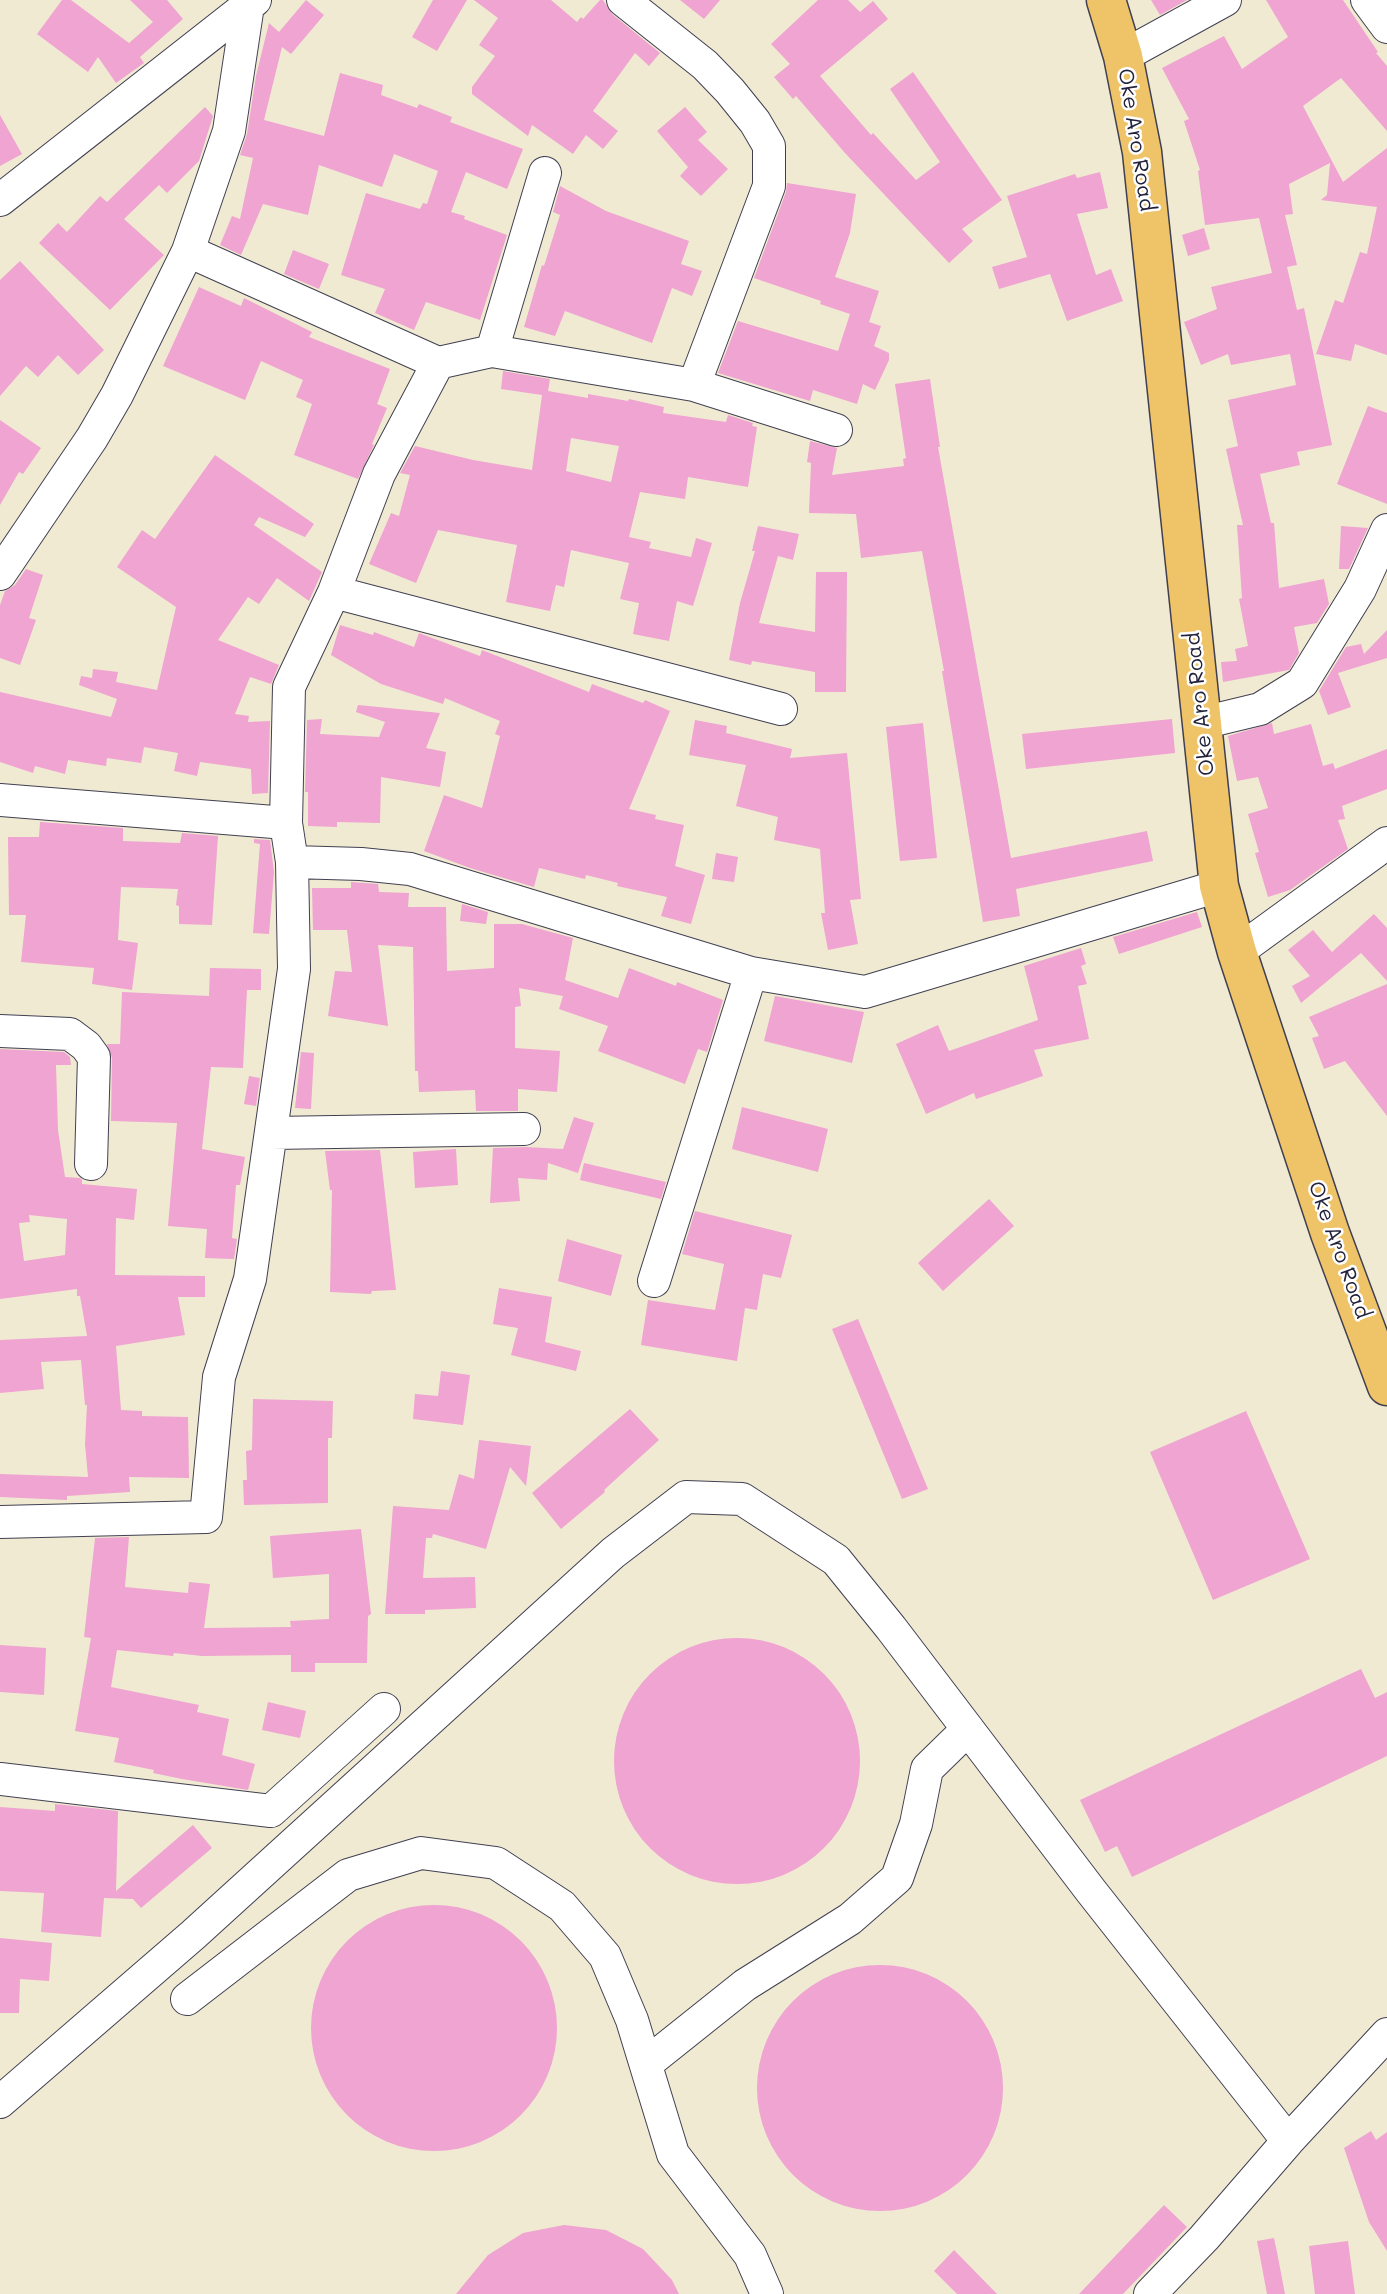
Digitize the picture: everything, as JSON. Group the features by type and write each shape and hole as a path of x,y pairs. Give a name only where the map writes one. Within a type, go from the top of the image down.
{"main road":[{"name":"Oke Aro Road","path":"1106,0 1123,56 1142,152 1219,886 1237,952 1330,1233 1387,1386"}],"street":[{"path":"623,0 705,65 755,122 769,146 769,186 694,385"},
{"path":"1123,56 1225,0"},
{"path":"1367,0 1387,27"},
{"path":"0,201 251,3"},
{"path":"0,574 92,438 117,395 188,251 229,131 251,3"},
{"path":"492,351 545,173"},
{"path":"188,251 438,363 492,351 694,385 836,430"},
{"path":"0,1522 206,1517 219,1377 250,1279 294,969 292,862 286,823 289,687 334,592 379,474 438,363"},
{"path":"1202,723 1260,709 1302,683 1360,589 1387,530"},
{"path":"334,592 781,709"},
{"path":"0,800 286,823"},
{"path":"1237,952 1387,843"},
{"path":"292,862 411,869 751,973 865,992 1219,886"},
{"path":"654,1281 751,973"},
{"path":"0,1031 70,1034 86,1046 94,1057 91,1164"},
{"path":"272,1133 524,1129"},
{"path":"0,2102 193,1935 613,1553 686,1497 742,1499 836,1560 1288,2141"},
{"path":"0,1779 271,1811 384,1709"},
{"path":"646,2064 746,1985 850,1919 897,1878 916,1824 927,1769 968,1729"},
{"path":"187,1999 348,1875 421,1853 496,1863 562,1906 606,1956 632,2020 673,2154 750,2255 767,2294"},
{"path":"1150,2294 1204,2238 1288,2141 1387,2034"}],"building":[{"path":"62,0 71,0 129,43 153,22 130,0 167,0 183,19 140,57 144,63 116,83 98,57 88,72 37,34"},
{"path":"306,0 324,15 291,54 282,47 264,120 324,136 340,73 383,85 381,95 417,108 419,104 452,117 450,122 523,149 507,189 466,172 451,212 507,235 480,320 426,302 414,330 375,313 385,289 341,275 366,193 420,209 423,203 427,204 438,171 394,154 382,187 319,165 308,215 263,204 241,255 220,245 232,216 240,219 253,158 240,155 247,134 256,76 269,23 279,32"},
{"path":"433,0 467,0 437,51 412,37"},
{"path":"474,0 551,0 577,22 603,0 612,14 660,53 649,66 635,53 593,111 618,131 603,149 586,135 573,154 532,125 528,136 472,94 472,87 495,56 479,45 498,18"},
{"path":"680,0 720,0 704,19"},
{"path":"818,0 848,0 860,12 873,1 888,19 820,76 871,135 873,133 916,180 940,162 890,89 913,72 1002,200 962,229 973,241 949,263 845,153 796,96 793,99 774,77 790,64 771,44"},
{"path":"1151,0 1187,0 1160,15"},
{"path":"1266,0 1343,0 1387,66 1387,131 1341,78 1303,106 1343,182 1387,148 1387,355 1355,344 1351,361 1316,354 1335,300 1343,303 1360,252 1367,254 1377,207 1321,200 1327,195 1330,163 1289,184 1293,214 1285,215 1297,265 1287,267 1297,310 1304,308 1332,445 1297,452 1300,465 1260,474 1271,523 1274,523 1279,588 1324,579 1329,604 1317,623 1294,627 1299,653 1289,670 1223,682 1221,662 1237,661 1235,649 1248,646 1239,599 1242,598 1237,525 1243,525 1226,449 1238,446 1228,400 1296,385 1290,354 1231,365 1228,354 1201,365 1184,322 1217,309 1211,287 1272,273 1259,218 1205,225 1200,170 1184,121 1189,119 1162,68 1224,36 1242,69 1288,37"},
{"path":"205,107 213,116 199,161 167,193 159,185 124,219 164,255 110,310 39,243 58,223 67,232 100,196 107,202"},
{"path":"685,107 707,132 698,140 728,169 701,196 680,176 688,167 657,131"},
{"path":"0,115 22,154 0,166"},
{"path":"1100,172 1108,208 1077,214 1096,275 1111,269 1123,301 1067,321 1050,274 999,289 992,267 1027,257 1007,196 1075,174 1077,178"},
{"path":"787,183 856,194 850,233 835,277 879,291 869,322 881,326 874,346 889,353 889,360 875,390 863,384 857,404 813,390 810,401 718,373 738,321 838,351 850,314 754,278"},
{"path":"560,186 606,211 689,241 681,264 702,271 692,296 672,288 652,343 565,311 555,336 524,327 560,215 553,212"},
{"path":"1204,228 1210,249 1188,256 1182,235"},
{"path":"293,250 329,264 319,289 284,274"},
{"path":"20,261 104,350 78,375 58,355 38,377 26,366 0,396 0,280"},
{"path":"199,287 241,306 244,298 312,332 309,337 390,369 377,404 387,408 358,479 294,455 312,404 296,397 303,380 261,361 245,400 163,366"},
{"path":"503,371 550,379 548,391 588,398 588,394 628,401 629,399 664,407 663,413 726,422 728,415 753,423 752,426 757,427 748,487 688,477 685,499 640,492 629,537 651,542 649,548 691,557 696,538 712,543 693,606 677,601 669,641 633,634 639,603 620,599 629,563 571,550 564,587 556,585 550,611 506,602 517,545 438,530 416,583 369,564 391,513 399,516 410,475 400,473 415,446 532,470 542,395 501,389","holes":["571,438 619,446 611,482 566,471"]},
{"path":"930,379 938,447 1011,858 1147,831 1153,861 1016,889 1020,916 983,922 944,671 922,551 861,558 856,514 809,513 811,463 807,462 810,441 837,448 832,475 904,466 903,459 906,458 895,384"},
{"path":"1368,406 1387,413 1387,504 1337,484"},
{"path":"0,420 41,448 23,474 19,472 0,505"},
{"path":"215,455 314,524 305,537 259,517 254,525 322,572 309,601 277,578 259,604 248,597 218,640 279,665 271,684 250,677 235,714 249,716 248,722 270,721 268,793 252,794 251,769 200,762 197,776 174,771 178,753 144,747 141,763 107,758 106,766 68,760 65,774 35,766 33,773 0,762 0,692 111,717 117,699 79,685 81,676 92,678 93,669 118,672 116,682 157,690 176,607 117,567 142,530 155,539"},
{"path":"758,526 799,534 793,560 778,556 759,623 815,632 816,572 847,572 846,692 815,692 815,672 752,661 751,665 729,660 740,603 755,551 752,551"},
{"path":"1341,526 1368,528 1349,569 1339,569"},
{"path":"26,569 43,575 29,618 36,620 20,665 0,658 0,605 5,591 15,585"},
{"path":"340,625 373,635 374,632 414,647 419,633 480,656 482,650 589,692 592,684 643,703 645,700 670,711 629,809 656,815 655,819 684,825 675,866 705,875 691,924 661,916 667,897 617,886 618,883 586,875 585,879 539,868 534,887 424,851 444,795 482,808 500,736 495,734 500,721 445,698 443,704 381,684 331,655"},
{"path":"1387,630 1387,658 1338,673 1351,707 1328,715 1319,691 1346,647 1361,644 1364,654"},
{"path":"358,705 440,713 426,748 446,752 440,787 381,777 380,823 337,822 337,827 308,826 308,792 305,792 307,720 322,719 320,734 379,737 385,722 356,712"},
{"path":"1172,719 1175,753 1026,769 1022,734"},
{"path":"695,720 727,726 726,733 792,749 790,758 847,753 861,899 850,900 858,944 828,950 821,913 825,913 820,849 774,840 778,817 736,806 746,765 689,755"},
{"path":"923,723 937,858 900,861 886,727"},
{"path":"1272,723 1274,734 1311,724 1323,766 1333,763 1335,769 1387,749 1387,789 1342,806 1345,819 1338,820 1348,849 1290,890 1268,897 1255,853 1259,852 1248,814 1268,808 1258,777 1237,781 1228,736"},
{"path":"40,822 123,828 123,841 180,843 182,833 218,836 212,925 179,924 179,906 176,905 178,889 121,887 118,940 138,943 132,990 92,984 94,968 21,962 26,915 9,915 8,837 39,837"},
{"path":"254,839 270,840 274,872 269,934 253,933 260,844 254,843"},
{"path":"716,853 738,857 734,882 712,879"},
{"path":"351,882 378,884 379,892 409,893 408,907 446,907 447,971 494,968 494,924 522,924 573,938 565,980 618,998 629,968 676,986 677,982 723,1000 707,1052 698,1049 685,1084 598,1051 608,1026 559,1009 563,996 519,988 521,1006 515,1007 515,1048 560,1051 557,1092 518,1089 518,1111 476,1111 475,1090 419,1092 418,1071 415,1071 413,947 378,945 388,1026 328,1016 335,971 352,972 347,930 313,930 312,888 351,888"},
{"path":"462,904 488,912 486,924 460,921"},
{"path":"1197,912 1202,927 1119,954 1113,937"},
{"path":"1374,914 1387,928 1387,981 1361,953 1301,1003 1292,986 1310,976 1288,950 1313,930 1332,952"},
{"path":"1081,948 1086,964 1081,966 1087,984 1078,986 1089,1039 1034,1050 1043,1076 976,1099 974,1093 926,1114 896,1044 938,1025 949,1051 1038,1020 1024,966"},
{"path":"210,968 261,969 261,990 247,990 243,1068 211,1067 202,1149 245,1157 240,1185 236,1185 232,1238 237,1239 234,1259 205,1258 207,1229 168,1226 177,1123 111,1121 112,1058 107,1044 120,1044 122,992 209,996"},
{"path":"1387,984 1387,1116 1345,1061 1324,1069 1312,1038 1319,1036 1309,1017"},
{"path":"775,996 864,1012 852,1063 764,1041"},
{"path":"0,1049 64,1052 70,1057 71,1065 56,1065 58,1130 65,1177 80,1178 82,1184 137,1189 134,1220 116,1218 115,1275 205,1276 205,1297 178,1297 185,1335 116,1346 121,1410 142,1411 142,1416 188,1417 189,1478 129,1477 130,1492 67,1496 67,1500 0,1497 0,1474 88,1477 85,1444 87,1405 81,1360 41,1362 44,1389 0,1393 0,1340 87,1336 77,1289 0,1299","holes":["29,1215 67,1219 65,1255 24,1261 19,1223 30,1222"]},
{"path":"301,1052 314,1053 311,1109 295,1108"},
{"path":"249,1076 260,1078 256,1106 244,1104"},
{"path":"742,1107 828,1129 818,1172 732,1149"},
{"path":"574,1117 594,1123 578,1173 548,1163 547,1180 518,1178 520,1201 490,1203 493,1148 563,1149"},
{"path":"456,1149 458,1185 415,1188 413,1152"},
{"path":"380,1150 396,1290 372,1291 371,1294 330,1292 332,1190 325,1151"},
{"path":"584,1163 666,1182 661,1199 580,1180"},
{"path":"989,1199 1014,1226 943,1291 918,1263"},
{"path":"695,1211 792,1235 781,1278 763,1274 757,1310 745,1308 737,1361 641,1345 648,1300 715,1310 724,1264 682,1254"},
{"path":"567,1239 622,1255 611,1296 558,1281"},
{"path":"499,1288 552,1297 545,1342 581,1351 576,1371 511,1355 518,1328 493,1324"},
{"path":"858,1319 928,1489 902,1499 832,1329"},
{"path":"441,1371 470,1375 463,1425 413,1419 415,1394 438,1396"},
{"path":"253,1399 333,1401 332,1438 328,1438 328,1503 244,1505 246,1451 252,1450"},
{"path":"630,1409 659,1440 604,1490 605,1492 561,1529 532,1493"},
{"path":"1246,1411 1310,1559 1213,1600 1150,1452"},
{"path":"479,1440 531,1446 526,1486 510,1467 486,1549 433,1534 432,1538 426,1538 423,1578 475,1577 476,1608 425,1610 425,1614 385,1614 393,1506 449,1510 459,1474 474,1479"},
{"path":"361,1529 371,1614 368,1616 367,1663 315,1663 315,1672 291,1672 291,1655 202,1656 174,1653 173,1656 117,1650 111,1687 199,1705 197,1712 229,1719 222,1755 255,1764 248,1790 153,1773 154,1770 114,1762 119,1738 75,1731 91,1638 84,1637 95,1538 129,1537 125,1587 188,1593 189,1582 210,1584 204,1628 291,1627 290,1621 329,1619 329,1574 273,1578 270,1536"},
{"path":"737,1638 784,1648 805,1659 824,1674 839,1693 850,1714 860,1761 850,1808 839,1829 824,1848 805,1863 784,1874 737,1884 690,1874 669,1863 650,1848 635,1829 624,1808 614,1761 624,1714 635,1693 650,1674 669,1659 690,1648"},
{"path":"0,1645 46,1648 44,1695 0,1692"},
{"path":"1361,1669 1375,1698 1387,1692 1387,1756 1132,1877 1117,1846 1105,1852 1080,1800"},
{"path":"268,1702 306,1711 300,1738 262,1730"},
{"path":"55,1804 118,1811 116,1891 193,1825 212,1848 141,1908 133,1899 104,1898 101,1937 41,1932 44,1893 0,1891 0,1807 55,1811"},
{"path":"434,1905 481,1915 502,1926 521,1941 536,1960 547,1981 557,2028 547,2075 536,2096 521,2115 502,2130 481,2141 434,2151 387,2141 366,2130 347,2115 332,2096 321,2075 311,2028 321,1981 332,1960 347,1941 366,1926 387,1915"},
{"path":"0,1938 52,1943 49,1981 20,1979 19,2013 0,2013"},
{"path":"880,1965 927,1975 948,1986 967,2001 982,2020 993,2041 1003,2088 993,2135 982,2156 967,2175 948,2190 927,2201 880,2211 833,2201 812,2190 793,2175 778,2156 767,2135 757,2088 767,2041 778,2020 793,2001 812,1986 833,1975"},
{"path":"1371,2131 1376,2140 1387,2132 1387,2251 1369,2222 1344,2148"},
{"path":"1164,2205 1187,2227 1123,2294 1079,2294"},
{"path":"564,2225 606,2230 643,2249 672,2280 679,2294 456,2294 488,2255 523,2233"},
{"path":"1274,2238 1285,2294 1267,2294 1257,2241"},
{"path":"1348,2241 1355,2294 1315,2294 1309,2246"},
{"path":"954,2250 997,2294 957,2294 934,2271"}]}
